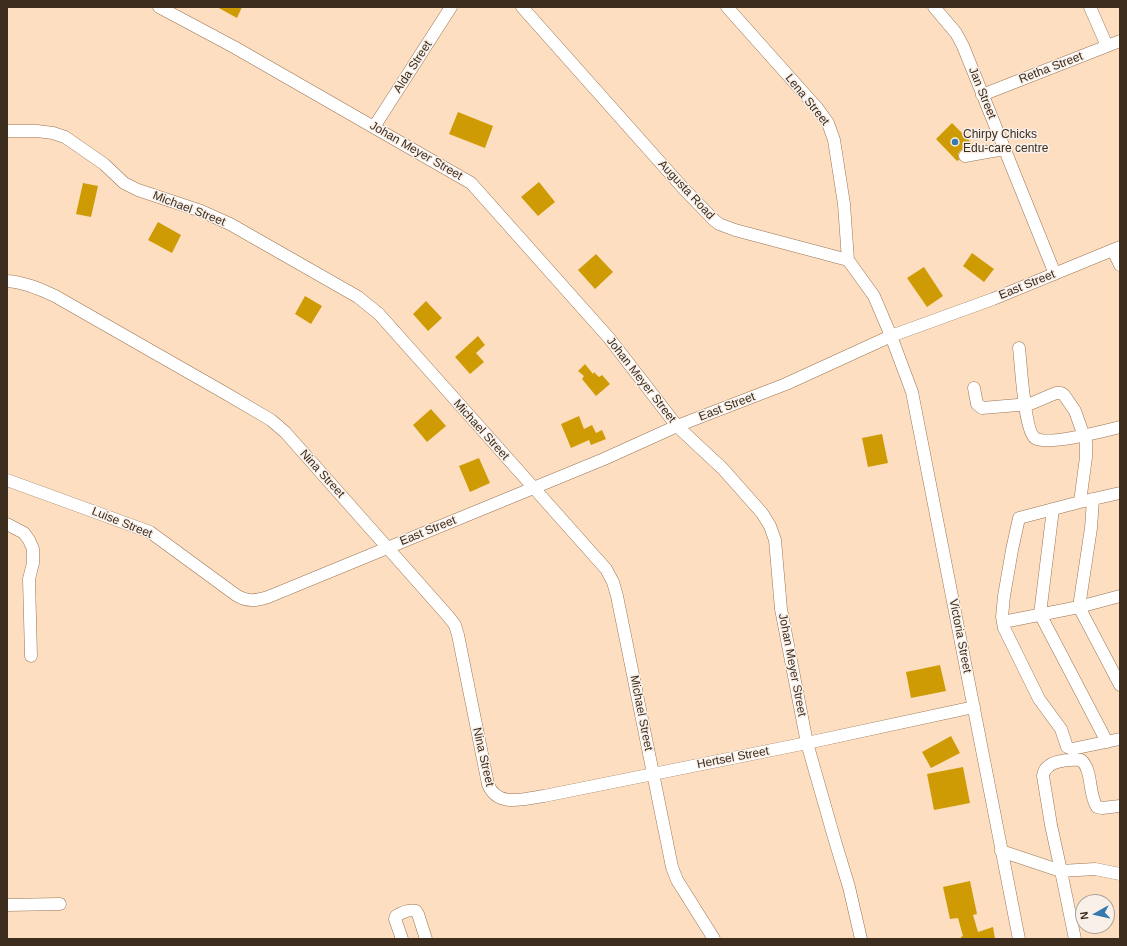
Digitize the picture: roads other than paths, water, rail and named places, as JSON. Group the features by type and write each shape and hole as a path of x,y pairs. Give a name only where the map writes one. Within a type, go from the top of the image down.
{"street":[{"name":"Johan Meyer Street","path":"159,7 234,47 471,183 609,338 677,426 723,469 762,513 772,530 775,540 781,609 807,743 849,887 861,939"},
{"name":"Alda Street","path":"374,127 451,7"},
{"name":"Augusta Road","path":"522,7 683,188 714,220 735,230 848,260"},
{"name":"Lena Street","path":"727,7 818,109 830,129 844,204 848,260"},
{"name":"Jan Street","path":"934,7 958,37 1055,274"},
{"path":"1090,7 1107,46"},
{"name":"Retha Street","path":"982,95 1120,41"},
{"name":"Michael Street","path":"7,131 37,131 53,133 65,137 104,164 124,183 138,190 201,211 230,224 358,297 379,314 606,569 613,582 619,603 673,874 714,939"},
{"path":"965,156 1004,149"},
{"path":"1116,249 1120,266"},
{"name":"East Street","path":"268,597 604,459 677,426 786,384 891,336 993,299 1116,249"},
{"path":"848,260 874,296 891,336"},
{"name":"Nina Street","path":"7,281 36,287 55,296 278,425 448,616 457,630 488,784 493,793"},
{"name":"Victoria Street","path":"891,336 912,392 1019,939"},
{"path":"1019,348 1030,432 1038,439 1045,440 1084,435 1120,427"},
{"path":"974,388 977,404 980,407 1034,403 1056,393 1061,393 1074,411 1084,435 1086,457 1080,502"},
{"name":"Luise Street","path":"7,480 150,532 242,599 255,601 268,597"},
{"path":"1120,493 1021,516 1018,520 1004,596 1003,622 1006,635 1028,674 1039,699 1061,729 1067,747 1072,749 1120,739"},
{"path":"1093,499 1091,528 1078,607 1120,685"},
{"path":"1053,509 1040,614 1107,742"},
{"path":"7,524 24,533 33,549 33,563 29,579 31,656"},
{"path":"1003,622 1078,607 1120,596"},
{"name":"Hertsel Street","path":"493,793 505,799 518,800 807,743 974,707"},
{"path":"1075,939 1051,825 1043,776 1045,768 1051,764 1066,760 1082,760 1086,767 1093,798 1097,807 1102,808 1120,806"},
{"path":"1001,851 1061,871 1095,868 1120,874"},
{"path":"7,905 60,904"},
{"path":"402,939 395,919 396,916 413,910 418,914 426,939"}],"place":[{"name":"Chirpy Chicks Edu-care centre","path":"955,142"}]}
